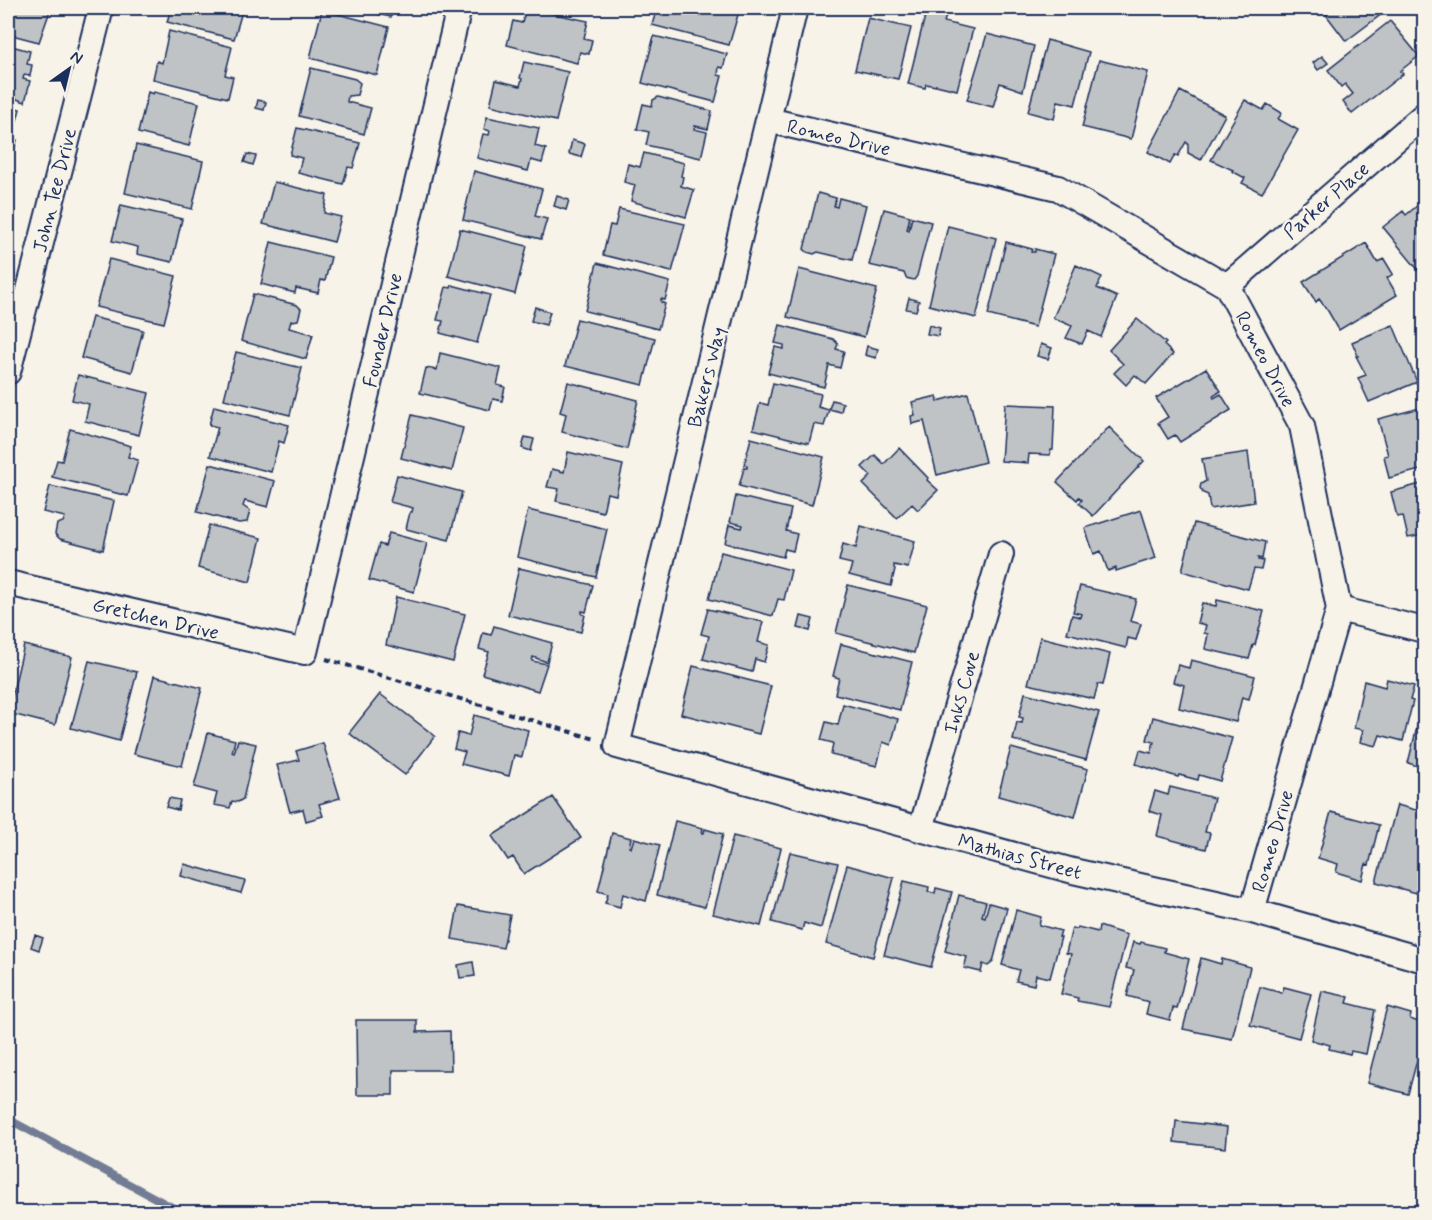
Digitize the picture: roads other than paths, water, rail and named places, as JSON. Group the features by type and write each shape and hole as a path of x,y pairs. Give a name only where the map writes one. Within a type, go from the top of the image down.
{"street":[{"name":"John Tee Drive","path":"8,372 101,8"},
{"name":"Founder Drive","path":"305,652 459,8"},
{"name":"Bakers Way","path":"617,746 795,8"},
{"name":"Parker Place","path":"1227,286 1425,115"},
{"name":"Romeo Drive","path":"768,120 1058,188 1227,286 1302,426 1339,609 1252,911"},
{"name":"Inks Cove","path":"921,829 1001,554"},
{"name":"Gretchen Drive","path":"8,583 305,652"},
{"path":"1339,609 1425,630"},
{"name":"Mathias Street","path":"617,746 1073,871 1252,911 1425,960"}],"waterway":[{"path":"8,1119 181,1212"}]}
